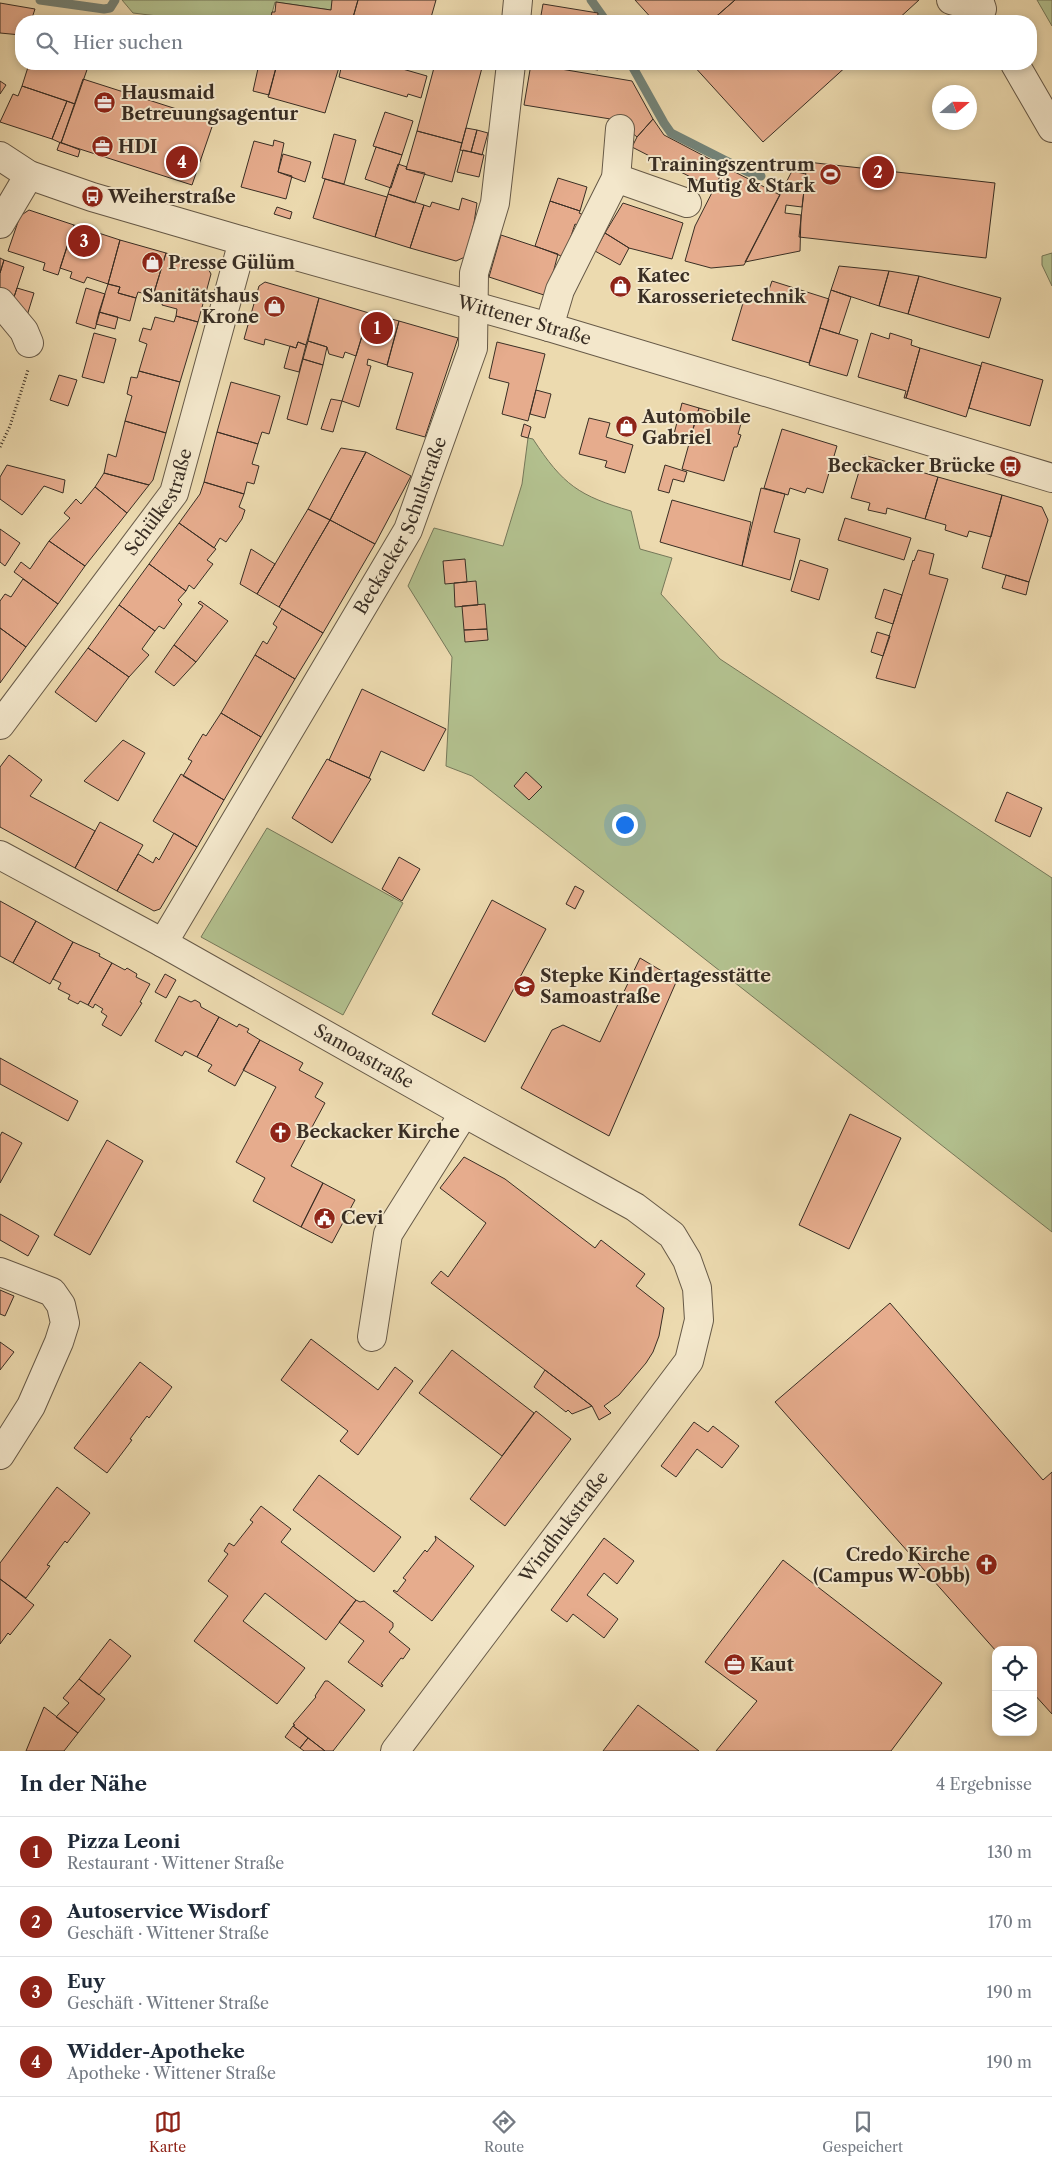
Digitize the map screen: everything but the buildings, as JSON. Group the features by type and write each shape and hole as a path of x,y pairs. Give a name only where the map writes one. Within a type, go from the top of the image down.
{"street":[{"path":"517,15 518,0"},
{"path":"951,0 984,10"},
{"name":"Beckacker Schulstraße","path":"163,944 408,530 473,348 474,273 495,203 510,70"},
{"path":"1018,70 1052,128"},
{"path":"549,327 560,290 616,178 620,129"},
{"name":"Wittener Straße","path":"0,156 29,175 92,197 242,242 549,327 1052,478"},
{"path":"0,224 29,175"},
{"path":"616,178 687,203"},
{"name":"Schülkestraße","path":"0,726 174,492 242,242"},
{"path":"0,302 24,331 29,354"},
{"name":"Samoastraße","path":"0,855 636,1207 672,1235 687,1260 697,1288"},
{"path":"372,1337 388,1234 464,1113"},
{"path":"0,1272 52,1292 61,1305 65,1323 59,1342 31,1406 0,1455"},
{"name":"Windhukstraße","path":"395,1751 688,1361 699,1320 697,1288"}],"path":[{"path":"0,447 10,426 29,354"}],"green space":[{"path":"122,0 333,0 331,10 275,2 272,15 149,15 133,13"},
{"path":"1037,0 1052,0 1052,26"},
{"path":"1052,253 1052,286 1042,265 1042,256"},
{"path":"528,438 533,439 554,468 574,487 598,500 631,511 640,549 672,558 661,594 720,659 1052,878 1052,1232 472,776 446,766 452,657 408,586 434,528 503,546 522,484"},
{"path":"267,828 403,903 343,1015 201,937"}],"waterway":[{"path":"40,0 104,9 110,8 115,0"},
{"path":"591,0 602,15"},
{"path":"634,70 671,133 748,172 761,176"}],"place":[{"name":"Hausmaid Betreuungsagentur","path":"105,103"},
{"name":"HDI","path":"102,147"},
{"name":"Widder-Apotheke","path":"182,162"},
{"name":"Autoservice Wisdorf","path":"878,172"},
{"name":"Trainingszentrum Mutig & Stark","path":"831,175"},
{"name":"Weiherstraße","path":"92,197"},
{"name":"Euy","path":"84,241"},
{"name":"Presse Gülüm","path":"152,263"},
{"name":"Katec Karosserietechnik","path":"621,286"},
{"name":"Sanitätshaus Krone","path":"275,306"},
{"name":"Pizza Leoni","path":"377,328"},
{"name":"Automobile Gabriel","path":"626,427"},
{"name":"Beckacker Brücke","path":"1011,466"},
{"name":"Stepke Kindertagesstätte Samoastraße","path":"524,986"},
{"name":"Beckacker Kirche","path":"280,1132"},
{"name":"Cevi","path":"325,1218"},
{"name":"Credo Kirche (Campus W-Obb)","path":"986,1565"},
{"name":"Kaut","path":"734,1665"}]}
